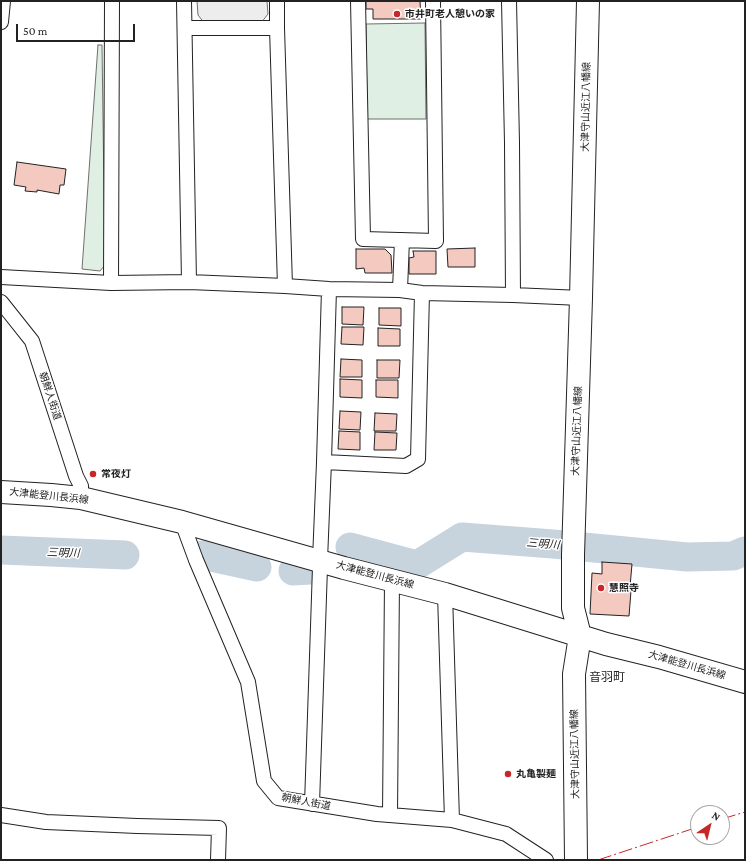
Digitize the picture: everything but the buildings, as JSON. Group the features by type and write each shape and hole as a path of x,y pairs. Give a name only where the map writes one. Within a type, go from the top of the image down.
{"main road":[{"name":"大津守山近江八幡線","path":"576,860 574,674 580,636 574,608 573,555 582,298 588,1"},
{"name":"大津能登川長浜線","path":"1,492 81,498 182,522 446,594 606,644 659,656 745,682"}],"street":[{"path":"1,22 3,1"},
{"path":"111,282 112,1"},
{"path":"184,1 189,282"},
{"path":"277,1 285,286"},
{"path":"358,1 363,239 436,241 433,1"},
{"path":"509,1 513,295"},
{"path":"185,28 277,28"},
{"path":"400,290 402,240"},
{"path":"1,277 111,282 189,282 329,289 400,290 422,293 582,298"},
{"path":"312,804 329,289"},
{"path":"324,462 406,466 418,458 422,293"},
{"name":"朝鮮人街道","path":"1,302 32,342 76,476 81,486 81,498"},
{"name":"朝鮮人街道","path":"182,522 248,682 264,782 278,798 377,814 452,820 506,834 546,860"},
{"path":"390,815 392,580"},
{"path":"446,594 452,820"},
{"path":"1,815 46,822 218,828 218,860"}],"green space":[{"path":"425,23 426,119 367,119 366,24"},
{"path":"98,45 102,45 105,265 100,271 82,269"}],"shaded area":[{"path":"197,1 267,1 268,14 261,23 205,24 198,15"}],"waterway":[{"name":"三明川","path":"350,547 417,565 462,537 687,557 733,556 745,551"},
{"name":"三明川","path":"1,550 125,555"},
{"name":"三明川","path":"202,555 257,567"},
{"name":"三明川","path":"293,571 310,570"}],"power":[{"path":"730,817 745,812"},
{"path":"598,860 690,830"}],"place":[{"name":"市井町老人憩いの家","path":"397,14"},
{"name":"常夜灯","path":"93,474"},
{"name":"慧照寺","path":"601,588"},
{"name":"丸亀製麺","path":"508,774"}],"district":[{"name":"音羽町","path":"607,677"}]}
